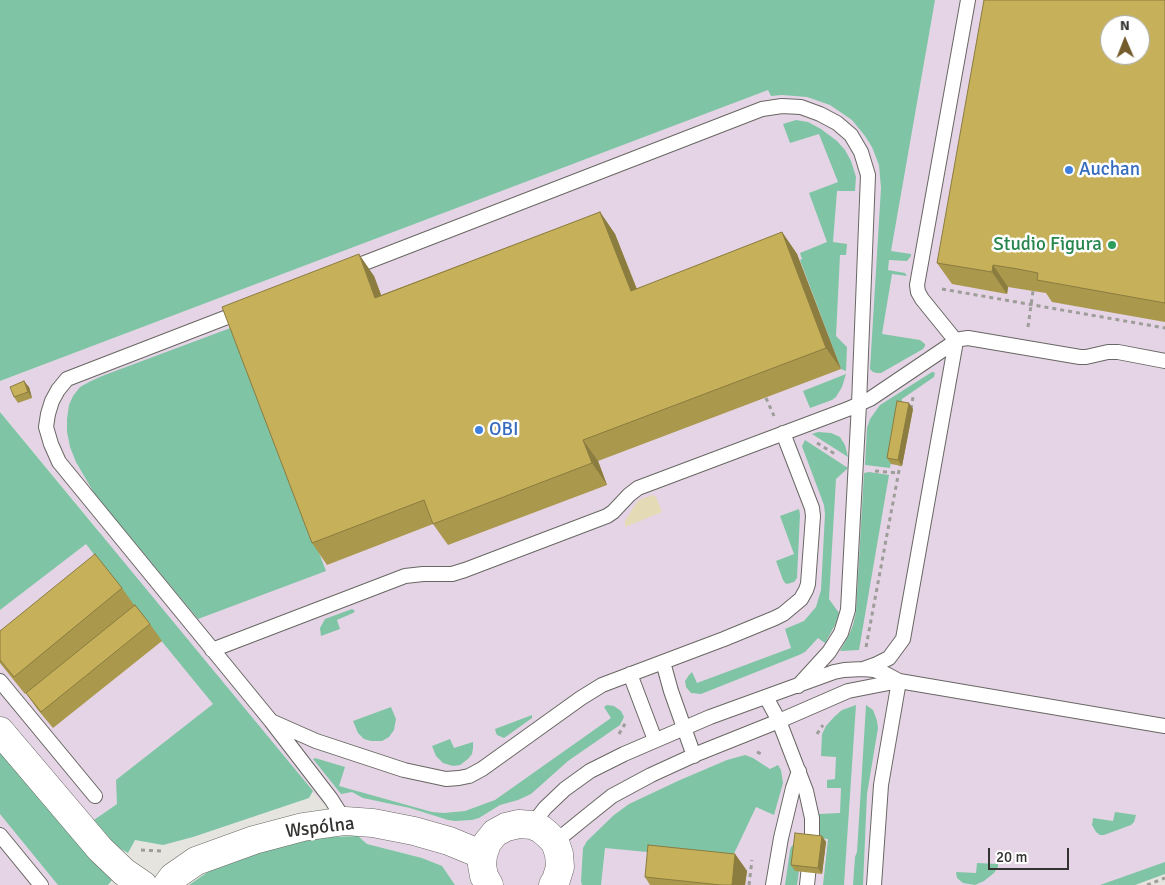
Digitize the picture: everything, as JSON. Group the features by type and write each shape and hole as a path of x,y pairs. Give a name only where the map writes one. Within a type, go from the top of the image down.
{"street":[{"path":"0,731 100,849 124,872 143,885"},
{"name":"Wspólna","path":"167,885 172,877 196,861 254,840 303,827 345,821 373,823 414,831 449,841 483,855"},
{"path":"489,885 484,876 482,865 487,843 495,833 506,827 519,824 532,825 541,829 554,842 559,854 560,868 553,885"}],"lane":[{"path":"863,669 889,658 903,640 956,341 922,299 917,285 968,0"},
{"path":"335,275 762,109 782,106 801,107 837,123 851,135 861,152 868,175 859,404 848,610 841,633 829,652 798,686"},
{"path":"252,307 67,379 52,401 46,427 59,462 271,721 331,799 345,821"},
{"path":"212,650 405,576 452,574 607,516 638,488 870,399 961,339 968,338 1080,357 1118,352 1165,360"},
{"path":"271,721 316,740 404,770 446,779 469,776 482,769 602,685 775,618 801,599 806,590 809,576 813,524 812,508 788,431"},
{"path":"663,662 694,756"},
{"path":"532,825 545,808 565,789 590,771 684,728 834,672 844,670 874,670 899,681 1165,726"},
{"path":"630,674 655,740"},
{"path":"0,680 95,796"},
{"path":"554,842 612,796 651,775 848,691 899,681"},
{"path":"874,885 880,792 899,681"},
{"path":"766,697 779,721 799,771 812,818 807,885"},
{"path":"773,885 781,838 799,771"},
{"path":"0,835 41,885"}],"path":[{"path":"917,285 1165,328"},
{"path":"1025,348 1033,291"},
{"path":"911,409 913,397"},
{"path":"766,398 775,419 788,431 864,470 899,473"},
{"path":"829,652 841,654 864,653 900,465"},
{"path":"749,885 752,860"},
{"path":"1147,885 1165,878"}],"shaded area":[{"path":"897,0 1165,0 1165,874 1135,885 455,885 441,866 422,858 367,844 318,798 248,713 91,822 0,715 0,610 100,532 0,412 0,381 895,41"},
{"path":"0,760 104,885 0,885"}],"green space":[{"path":"0,0 935,0 891,251 911,254 911,256 907,261 889,260 888,270 905,273 907,276 892,274 882,334 920,340 925,346 923,349 881,373 873,372 870,369 881,188 879,165 872,147 852,120 830,105 807,97 771,96 768,90 0,381"},
{"path":"796,120 808,122 837,141 851,161 856,177 855,191 837,191 833,242 847,244 846,255 840,255 836,336 847,347 846,371 841,369 800,260 802,259 800,253 827,242 809,193 838,182 819,134 790,143 783,124"},
{"path":"233,327 326,571 198,619 94,493 76,462 70,447 67,419 69,405 73,396 80,387 89,382"},
{"path":"932,372 935,373 934,377 902,399 890,468 865,465 867,428 870,419 880,405"},
{"path":"846,374 842,387 836,397 810,408 803,391"},
{"path":"0,412 313,791 309,798 193,837 163,845 135,840 128,853 109,842 91,822 117,804 116,780 213,704 86,544 0,610"},
{"path":"818,432 831,433 840,437 845,445 848,457 812,434"},
{"path":"805,440 848,468 836,479 829,599 839,613 835,625 825,643 818,638 805,652 799,655 701,694 691,693 686,687 685,681 692,672 697,683 791,648 785,629 804,621 816,607 821,590 825,514 824,505 802,446"},
{"path":"864,473 889,475 859,650 840,651 849,635 856,612"},
{"path":"799,509 797,578 794,582 787,584 783,580 776,561 794,554 780,516"},
{"path":"352,609 355,611 353,613 337,620 340,629 321,636 320,628 325,619"},
{"path":"607,705 614,706 621,711 624,717 620,725 568,761 531,794 500,805 479,818 472,820 448,820 410,808 363,798 352,792 341,794 313,759 345,767 339,786 432,812 465,811 495,800 611,718 604,707"},
{"path":"856,705 844,885 823,885 828,839 817,838 819,814 840,813 841,788 827,788 827,780 835,779 836,757 821,756 822,734 826,726 842,710"},
{"path":"866,705 873,710 878,728 867,794 863,885 853,885 857,852"},
{"path":"391,707 396,719 394,730 389,737 382,741 371,741 364,739 358,733 353,721"},
{"path":"532,715 532,718 504,738 497,735 495,729"},
{"path":"450,739 454,748 473,742 472,754 460,765 453,766 443,763 436,756 432,746"},
{"path":"0,750 113,879 108,885 58,885 0,814"},
{"path":"745,755 770,769 778,765 781,770 783,783 774,815 756,807 731,860 605,848 601,885 582,885 583,848 587,841 614,815 629,804 680,780 727,760"},
{"path":"1115,812 1136,815 1134,822 1131,825 1104,835 1096,832 1092,825 1093,818 1113,821"},
{"path":"358,836 367,844 422,858 442,866 455,885 189,885 212,869 258,851 306,838"},
{"path":"795,843 795,870 799,871 797,885 785,885 790,850"},
{"path":"1165,862 1165,874 1135,885 1100,885"},
{"path":"977,863 998,864 998,867 984,881 975,885 963,883 957,878 956,872 976,873"}],"sand":[{"path":"652,495 656,497 662,512 625,527 625,521 636,503"}],"building":[{"name":"Auchan","path":"984,0 1165,0 1165,303 1037,280 1038,273 1018,269 993,265 992,272 937,263"},
{"name":"OBI","path":"600,212 631,291 782,232 826,348 583,440 592,463 433,524 424,500 312,543 222,307 359,254 375,298"},
{"path":"24,381 28,392 14,397 10,387"},
{"path":"897,401 909,403 898,460 887,458"},
{"path":"95,554 122,588 14,677 0,660 0,631"},
{"path":"135,605 150,624 41,712 26,693"},
{"path":"795,833 822,836 818,868 791,865"},
{"path":"648,845 735,854 732,885 645,877"}],"place":[{"name":"Auchan","path":"1069,170"},
{"name":"Studio Figura","path":"1112,245"},
{"name":"OBI","path":"479,430"}]}
